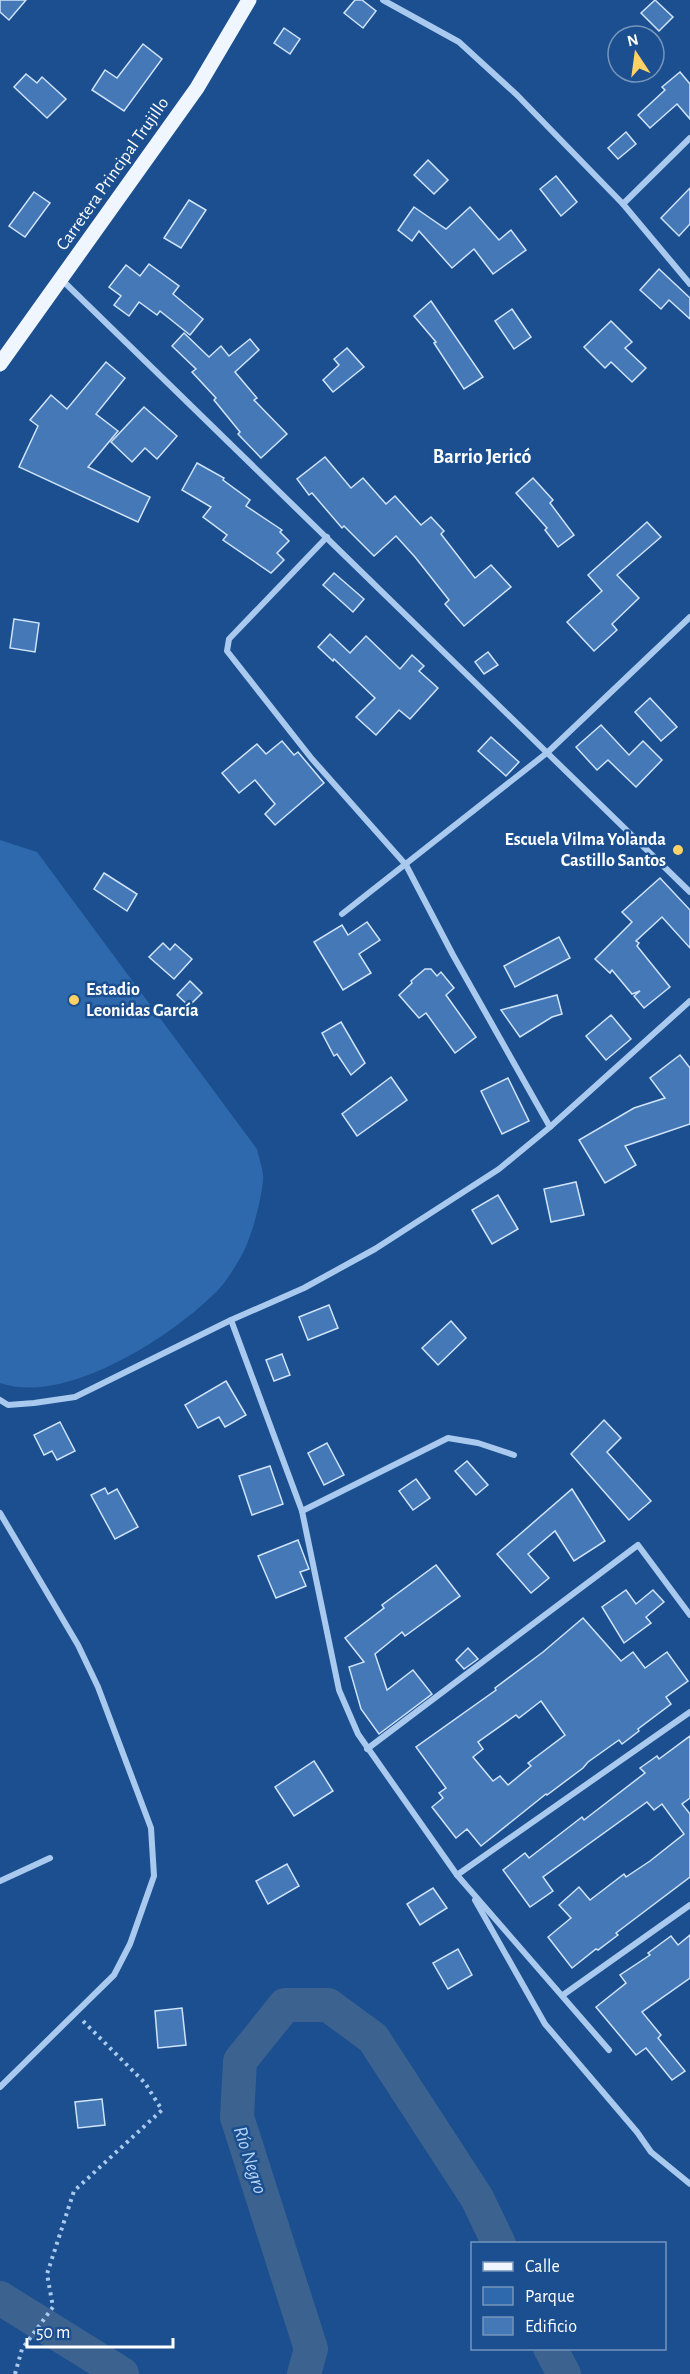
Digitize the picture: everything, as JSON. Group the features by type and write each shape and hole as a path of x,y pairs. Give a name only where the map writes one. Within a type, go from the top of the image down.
{"main road":[{"name":"Carretera Principal Trujillo","path":"0,364 197,88 249,0"}],"street":[{"path":"383,0 459,42 516,95 623,204 690,284"},
{"path":"623,204 690,138"},
{"path":"62,280 690,892"},
{"path":"327,537 229,639 227,651 312,759 406,865 453,955 550,1127"},
{"path":"342,915 548,752 690,617"},
{"path":"0,1400 8,1404 34,1403 75,1396 231,1320 304,1288 375,1249 499,1168 550,1127 690,1001"},
{"path":"231,1320 302,1511 339,1690 367,1749 457,1875 609,2050"},
{"path":"302,1511 448,1438 478,1443 514,1455"},
{"path":"0,1513 78,1645 92,1673 151,1828 154,1876 130,1944 114,1975 0,2087"},
{"path":"367,1749 638,1545 690,1615"},
{"path":"457,1875 690,1712"},
{"path":"0,1881 50,1858"},
{"path":"470,1891 545,2024 637,2132 651,2152 690,2184"},
{"path":"563,1995 690,1905"}],"path":[{"path":"15,2374 22,2349 53,2307 47,2274 74,2191 162,2110 145,2083 75,2014"}],"green space":[{"name":"Estadio Leonidas García","path":"0,840 37,852 257,1149 263,1176 256,1216 244,1251 223,1284 196,1310 145,1347 115,1363 85,1376 55,1385 26,1388 0,1383"}],"building":[{"path":"0,0 26,0 9,20 0,12"},
{"path":"355,0 362,0 376,11 363,28 344,13"},
{"path":"655,0 673,17 666,24 652,24 641,13"},
{"path":"284,28 300,39 290,54 274,43"},
{"path":"143,44 162,59 124,111 92,90 105,70 117,78"},
{"path":"680,72 690,84 690,119 677,104 650,128 638,115 665,90 662,87"},
{"path":"26,74 37,83 42,77 66,99 47,118 14,87"},
{"path":"626,132 636,144 618,159 608,148"},
{"path":"428,160 448,180 434,194 414,175"},
{"path":"556,176 577,202 561,216 540,189"},
{"path":"690,188 690,224 679,236 661,218"},
{"path":"34,192 50,203 25,237 9,226"},
{"path":"189,200 206,210 181,248 164,238"},
{"path":"414,207 446,229 470,207 499,240 511,230 526,250 493,274 474,249 452,268 419,231 412,241 398,230"},
{"path":"149,264 179,286 173,294 203,319 190,335 160,311 157,315 139,302 129,316 114,305 121,296 109,287 126,265 140,276"},
{"path":"659,269 690,298 690,319 669,300 661,309 640,290"},
{"path":"431,301 483,377 464,389 434,343 436,342 414,316"},
{"path":"512,309 531,337 514,349 495,321"},
{"path":"611,321 632,342 625,348 646,368 632,382 611,362 605,368 584,347"},
{"path":"184,333 209,357 221,346 229,356 250,339 259,350 235,372 257,398 254,400 287,434 261,458 238,434 240,432 214,400 216,398 192,372 196,369 172,346"},
{"path":"347,348 364,367 333,392 323,380 339,365 334,359"},
{"path":"106,362 125,378 96,414 118,431 88,467 150,497 138,522 19,467 38,426 30,420 51,395 67,409"},
{"path":"144,407 177,436 157,459 145,448 132,462 111,442"},
{"path":"325,457 351,488 363,478 386,504 395,496 421,525 431,517 444,531 441,534 475,578 491,565 511,587 464,626 445,604 449,600 396,536 374,556 344,526 342,528 312,493 309,495 297,479"},
{"path":"197,463 224,478 223,480 250,500 246,506 282,530 280,532 289,541 277,553 284,560 271,573 223,540 227,535 203,517 211,507 182,490"},
{"path":"533,478 553,500 550,503 574,535 558,547 545,530 547,528 516,493"},
{"path":"647,522 661,537 617,575 639,598 612,624 617,630 594,651 567,622 602,591 588,575"},
{"path":"334,573 364,599 353,612 323,585"},
{"path":"14,619 39,623 35,652 10,648"},
{"path":"330,634 350,653 366,636 400,669 412,655 424,666 419,671 438,688 410,719 399,710 376,735 356,717 375,698 318,647"},
{"path":"488,652 498,665 484,674 475,662"},
{"path":"650,698 677,727 661,741 635,712"},
{"path":"601,725 629,755 643,741 662,760 636,787 608,760 597,770 576,747"},
{"path":"491,737 519,762 506,776 478,751"},
{"path":"282,741 294,755 298,752 324,783 275,825 265,814 275,804 255,780 239,793 222,773 257,744 266,754"},
{"path":"104,873 137,894 127,911 94,889"},
{"path":"660,878 690,910 690,948 662,917 636,941 639,943 637,946 670,987 644,1008 634,996 640,991 632,994 612,970 610,973 595,959 632,922 622,912"},
{"path":"367,922 380,940 359,954 371,973 343,990 314,942 342,925 348,935"},
{"path":"559,937 570,958 515,987 504,966"},
{"path":"163,943 170,950 175,944 192,959 174,979 149,957"},
{"path":"425,969 431,969 437,976 441,972 454,988 446,995 476,1037 455,1053 426,1013 419,1018 399,995"},
{"path":"190,981 202,993 189,1006 177,995"},
{"path":"557,995 562,1014 552,1017 520,1037 501,1010"},
{"path":"611,1015 631,1039 606,1060 586,1036"},
{"path":"341,1022 365,1063 351,1075 337,1054 334,1056 322,1033"},
{"path":"680,1055 690,1068 690,1124 625,1146 636,1165 605,1183 579,1140 634,1108 665,1098 650,1078"},
{"path":"391,1077 407,1100 357,1136 342,1114"},
{"path":"508,1078 529,1121 502,1134 481,1091"},
{"path":"576,1182 584,1215 551,1222 544,1189"},
{"path":"498,1195 518,1229 492,1244 472,1210"},
{"path":"329,1305 338,1328 308,1340 299,1317"},
{"path":"451,1321 466,1338 438,1365 422,1348"},
{"path":"282,1354 290,1375 274,1381 266,1360"},
{"path":"226,1381 246,1415 225,1427 219,1417 198,1428 185,1405"},
{"path":"604,1420 621,1438 607,1452 651,1501 629,1520 571,1454"},
{"path":"60,1422 75,1451 57,1460 52,1451 44,1455 34,1435"},
{"path":"327,1443 344,1475 324,1485 308,1453"},
{"path":"467,1461 488,1485 476,1495 455,1471"},
{"path":"270,1466 283,1504 252,1515 239,1476"},
{"path":"416,1479 430,1498 413,1510 399,1491"},
{"path":"105,1488 108,1494 117,1489 138,1527 115,1539 91,1495"},
{"path":"572,1489 605,1541 574,1561 555,1531 528,1554 549,1578 531,1593 497,1554"},
{"path":"298,1540 309,1569 300,1572 306,1586 276,1598 258,1556"},
{"path":"436,1565 460,1596 405,1636 402,1632 375,1654 387,1690 413,1670 432,1694 379,1734 361,1709 349,1667 364,1662 345,1638 384,1608 382,1605"},
{"path":"626,1590 636,1604 653,1590 664,1602 646,1617 651,1623 624,1643 602,1607"},
{"path":"583,1618 621,1661 633,1652 645,1668 667,1652 688,1681 666,1697 671,1704 638,1729 639,1731 622,1744 619,1740 588,1762 481,1846 467,1829 456,1838 432,1807 443,1798 439,1793 446,1788 416,1747 496,1690 495,1688","holes":["541,1701 565,1735 528,1763 531,1766 508,1785 500,1776 493,1781 473,1757 483,1749 478,1742 516,1715 519,1718"]},
{"path":"468,1648 478,1659 464,1669 456,1660"},
{"path":"690,1736 690,1798 682,1804 690,1814 690,1877 616,1933 618,1935 572,1968 548,1937 571,1918 559,1905 579,1887 590,1900 624,1874 626,1877 650,1861 684,1834 662,1804 654,1810 647,1802 543,1877 553,1891 530,1907 503,1870 525,1853 529,1858 582,1817 584,1820 645,1773 640,1768 657,1756 659,1759"},
{"path":"314,1761 333,1791 294,1816 275,1787"},
{"path":"287,1864 299,1886 268,1904 256,1881"},
{"path":"433,1888 447,1908 420,1925 407,1904"},
{"path":"690,1935 690,1978 642,2012 661,2035 658,2038 685,2071 672,2080 646,2048 636,2055 596,2007 626,1983 620,1975 650,1955 648,1953 671,1936 678,1945"},
{"path":"458,1949 472,1975 448,1989 433,1963"},
{"path":"182,2008 186,2045 158,2048 155,2011"},
{"path":"102,2099 105,2125 78,2128 75,2102"}],"waterway":[{"name":"Río Negro","path":"304,2374 311,2349 237,2117 240,2061 285,2005 328,2005 373,2038 477,2198 498,2242"},
{"name":"Río Negro","path":"0,2298 122,2374"},
{"name":"Río Negro","path":"551,2350 564,2374"}],"place":[{"name":"Escuela Vilma Yolanda Castillo Santos","path":"678,850"},
{"name":"Estadio Leonidas García","path":"74,1000"}],"district":[{"name":"Barrio Jericó","path":"482,457"}]}
